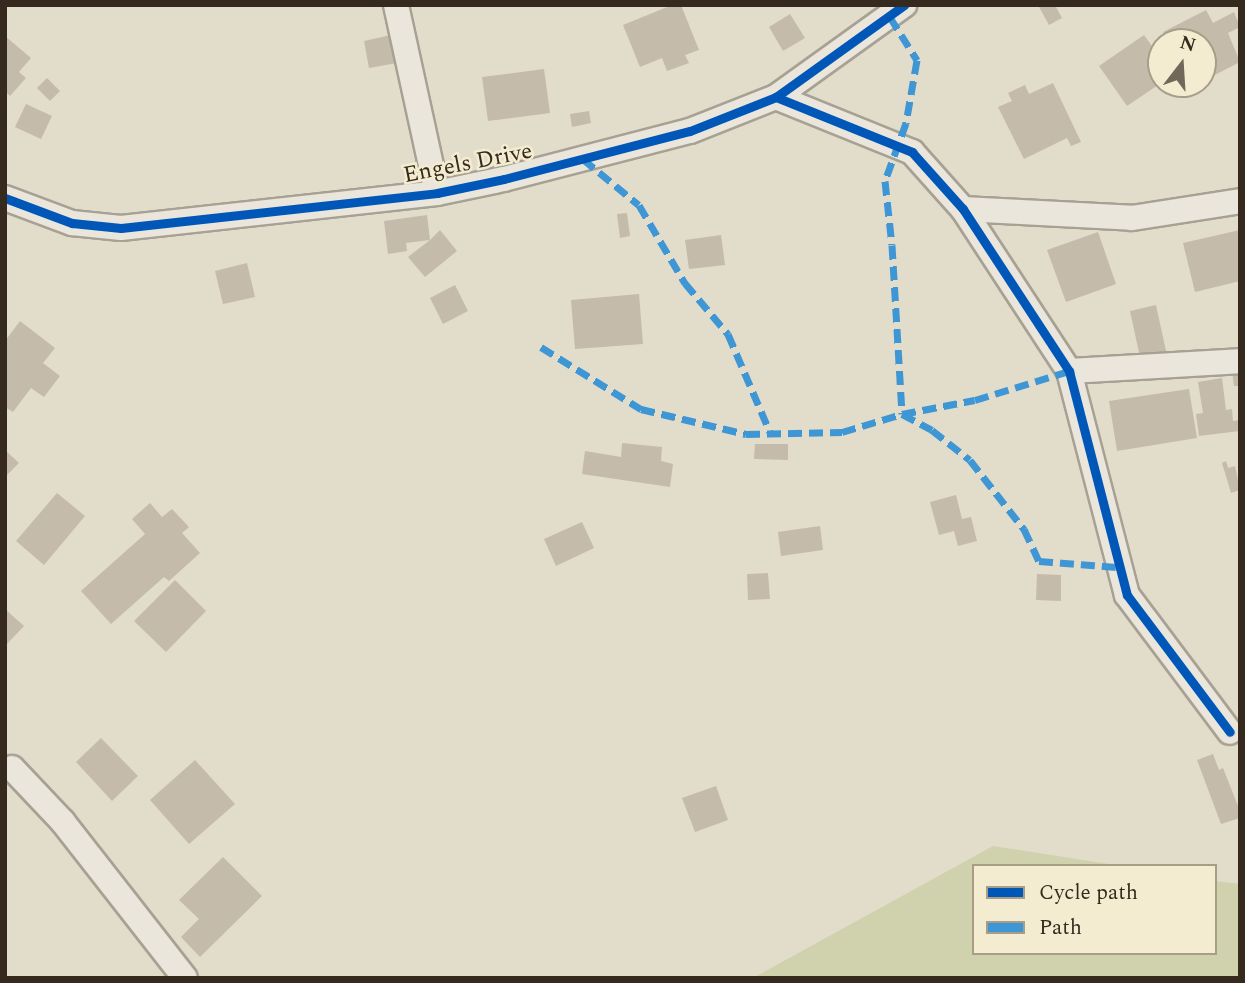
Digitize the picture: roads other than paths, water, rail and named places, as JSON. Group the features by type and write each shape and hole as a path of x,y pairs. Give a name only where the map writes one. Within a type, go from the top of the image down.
{"street":[{"path":"396,5 437,193"},
{"name":"Engels Drive","path":"5,198 72,223 121,228 437,193 504,179 690,131 776,97 904,5"},
{"path":"776,97 912,152 963,209 1069,371 1127,595 1230,732"},
{"path":"963,209 1132,218 1240,201"},
{"path":"1069,371 1240,361"},
{"path":"8,769 62,822 185,978"}]}
